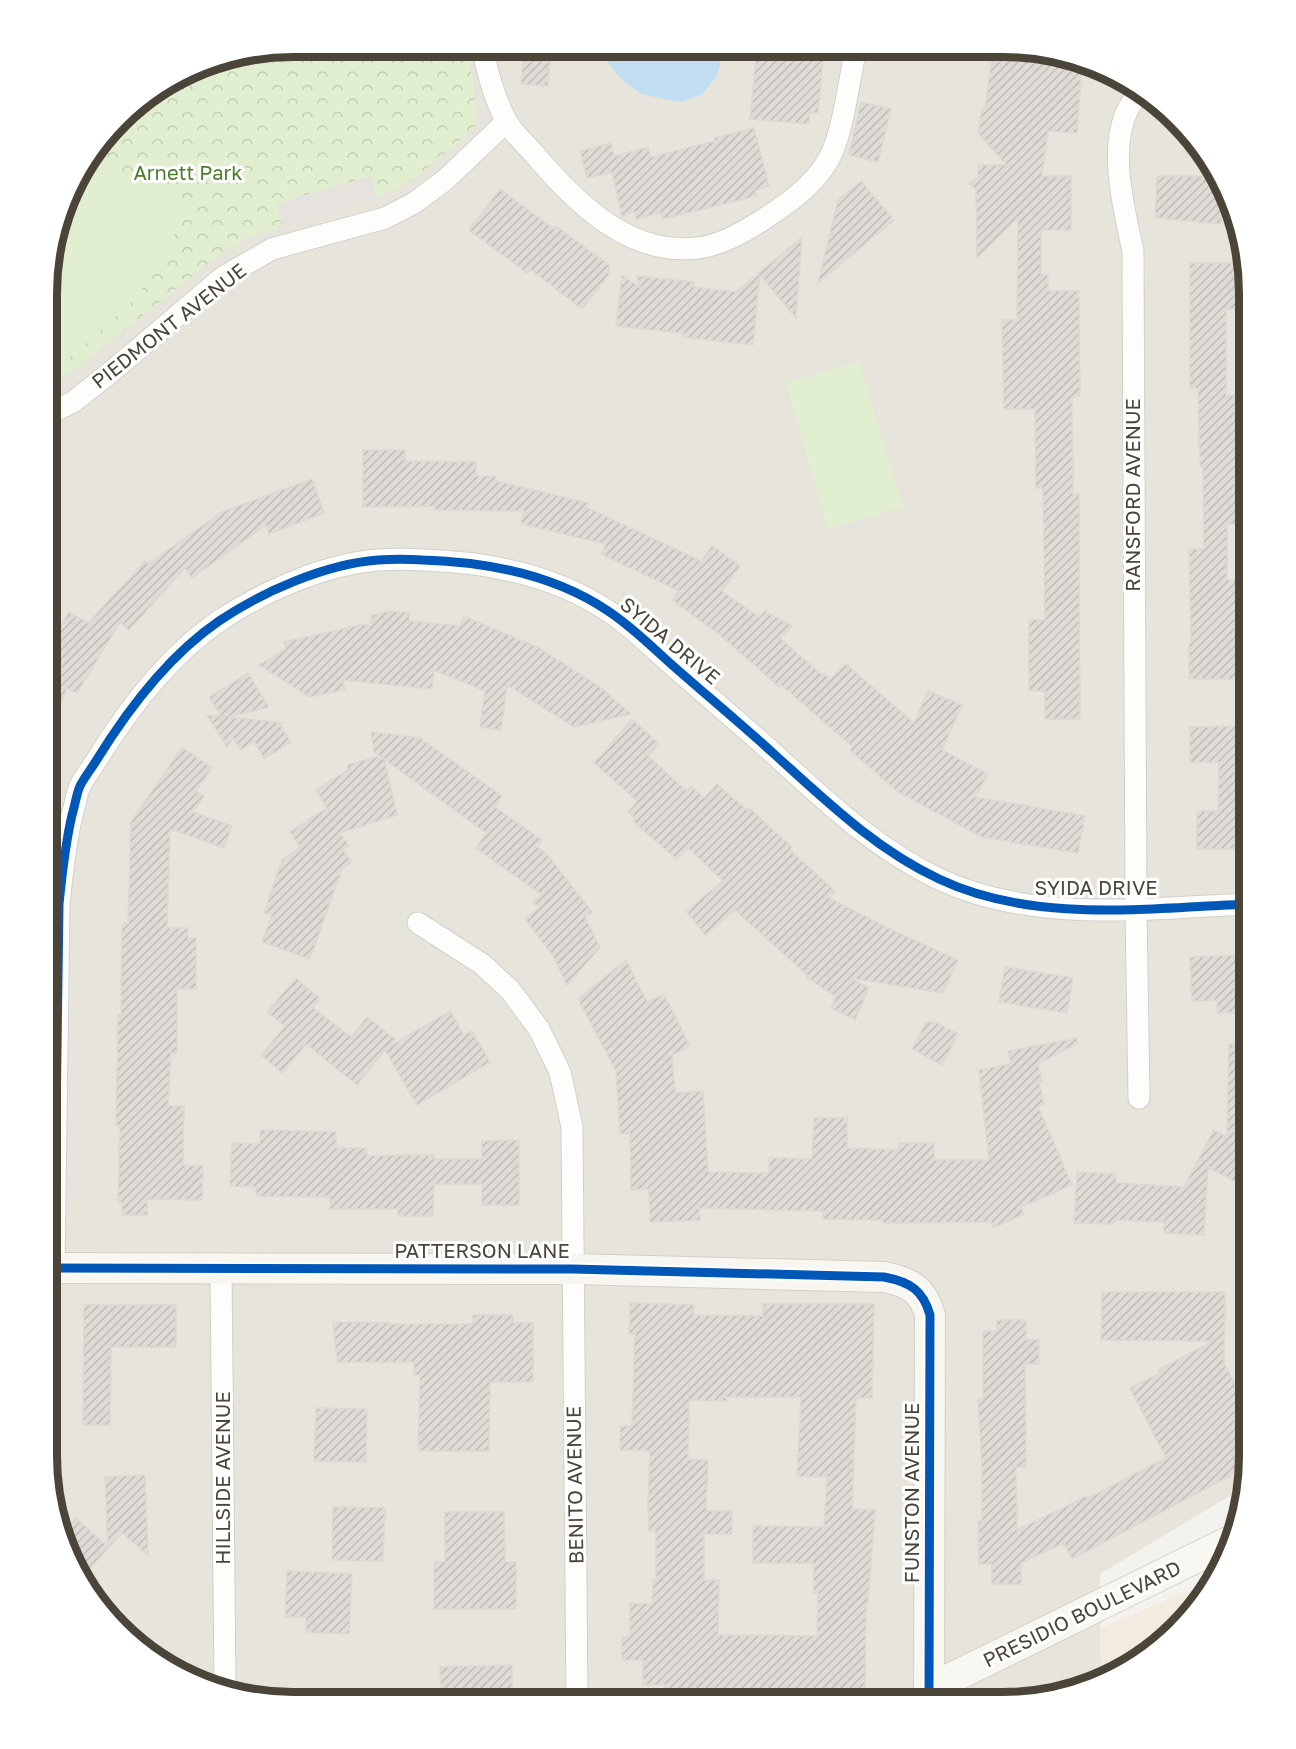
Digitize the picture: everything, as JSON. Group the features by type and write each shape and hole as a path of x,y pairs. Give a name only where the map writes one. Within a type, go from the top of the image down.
{"street":[{"path":"485,57 506,122 554,178 582,205 608,224 653,246 675,249 699,248 721,242 755,225 790,202 814,181 836,144 854,57"},
{"name":"RANSFORD AVENUE","path":"1135,98 1128,110 1122,130 1119,155 1121,192 1133,250 1136,908 1140,1098"},
{"name":"PIEDMONT AVENUE","path":"57,410 73,402 111,372 223,278 272,249 385,218 414,203 446,180 506,122"},
{"name":"SYIDA DRIVE","path":"57,985 59,904 65,844 79,788 120,721 167,667 207,630 243,605 288,584 334,569 376,560 461,561 492,565 527,574 565,588 608,611 769,749 852,825 893,854 940,880 982,896 1024,906 1071,909 1239,904"},
{"name":"BENITO AVENUE","path":"418,922 482,964 510,990 539,1029 560,1072 572,1127 577,1692"},
{"name":"PATTERSON LANE","path":"57,1268 572,1269 884,1277 915,1288"},
{"name":"HILLSIDE AVENUE","path":"221,1269 225,1682"},
{"name":"FUNSTON AVENUE","path":"915,1288 923,1295 930,1315 929,1692"},
{"name":"PRESIDIO BOULEVARD","path":"937,1692 1221,1546"}],"shaded area":[{"path":"293,57 1003,57 1033,59 1064,65 1107,81 1147,106 1170,126 1199,162 1215,189 1231,232 1237,263 1239,293 1239,1456 1237,1486 1236,1492 1100,1574 1101,1671 1064,1684 1033,1690 1003,1692 293,1692 263,1690 232,1684 203,1674 162,1652 126,1623 97,1587 81,1560 65,1517 59,1486 57,1456 57,293 59,263 65,232 81,189 106,149 126,126 162,97 189,81 232,65 263,59"},
{"path":"372,176 375,198 282,226 277,204"},
{"path":"1199,1587 1170,1623 1147,1643 1101,1671 1100,1628"}],"green space":[{"name":"Arnett Park","path":"467,57 474,88 476,126 441,157 404,185 375,198 371,176 277,203 282,226 247,238 223,252 57,382 57,293 59,263 65,232 81,189 97,162 126,126 149,106 203,75 232,65 263,59"},
{"path":"98,161 190,201 168,249 136,298 57,366 59,263 65,232 75,203"},
{"path":"859,361 902,507 828,529 786,383"}],"water":[{"path":"606,57 721,57 717,76 702,94 680,102 641,94 622,80"}],"building":[{"path":"523,57 550,57 548,86 521,84"},
{"path":"756,57 823,57 818,113 810,112 809,124 750,119"},
{"path":"992,57 1033,59 1082,71 1077,133 1048,131 1042,176 1071,176 1071,230 1041,230 1041,275 1048,275 1048,291 1079,291 1080,396 1072,397 1073,495 1079,494 1080,719 1045,719 1045,691 1029,691 1029,620 1045,620 1043,488 1036,488 1035,409 1004,409 1002,320 1017,320 1018,217 977,258 976,190 969,183 978,177 978,165 1007,165 978,133 982,109 985,109"},
{"path":"861,102 891,109 878,162 849,155"},
{"path":"754,128 769,186 755,190 757,196 662,219 661,213 636,219 635,212 622,216 612,172 587,178 580,151 611,143 614,156 648,147 651,157 715,141 714,138"},
{"path":"1157,176 1208,176 1225,213 1222,213 1221,224 1155,218"},
{"path":"861,181 894,220 818,283 838,200"},
{"path":"500,189 554,229 556,226 609,265 609,274 582,309 530,269 527,273 469,230"},
{"path":"802,237 796,318 760,275 753,345 683,337 683,333 616,326 622,275 640,288 637,276 694,282 693,287 736,292"},
{"path":"1190,263 1237,263 1239,309 1226,309 1226,396 1236,395 1236,436 1239,436 1239,524 1227,524 1227,580 1237,580 1236,629 1239,629 1239,679 1189,679 1189,643 1191,643 1189,549 1204,549 1203,467 1200,467 1198,388 1190,389"},
{"path":"363,450 405,450 405,461 476,462 476,476 496,476 496,481 588,503 586,507 701,561 712,546 740,566 722,591 759,617 765,611 792,626 780,638 822,675 824,673 830,679 846,664 914,723 928,691 962,705 942,750 988,774 975,797 1085,816 1078,853 982,837 898,792 850,750 853,747 781,685 779,687 719,634 672,600 679,591 601,554 606,544 521,524 524,511 435,510 435,506 363,507"},
{"path":"312,479 324,513 269,534 266,525 192,578 185,568 129,630 120,622 77,693 67,688 57,714 57,631 69,612 88,623 145,561 148,564 222,512"},
{"path":"391,611 410,613 409,621 460,626 464,616 539,648 599,686 631,714 574,727 507,685 501,730 480,727 485,691 434,670 432,689 343,680 345,690 309,697 259,665 286,649 284,642 364,624 371,626 372,615"},
{"path":"248,673 269,707 228,717 283,723 280,725 291,742 264,759 254,741 241,750 233,738 227,747 207,715 221,716 209,697"},
{"path":"632,719 659,744 648,756 687,791 691,786 704,798 717,784 747,810 749,808 835,891 829,898 958,960 943,993 850,978 869,988 855,1020 831,1008 836,997 806,977 807,975 735,910 705,935 686,911 723,881 688,848 677,860 633,821 636,819 628,812 637,801 594,763"},
{"path":"1239,726 1239,849 1197,849 1197,811 1218,811 1219,762 1190,762 1190,727"},
{"path":"371,732 420,738 502,796 495,807 542,840 537,847 547,854 592,912 585,917 600,948 567,985 553,956 525,919 539,908 533,902 542,895 476,848 486,833 384,759 397,815 340,833 349,846 343,850 352,862 342,869 310,959 262,942 272,915 264,913 282,860 300,847 290,832 327,808 316,790 348,770 347,765 380,756 374,752"},
{"path":"182,747 212,768 196,791 204,796 193,812 232,826 224,848 170,829 167,928 188,928 188,938 196,938 196,989 177,989 177,1053 171,1053 168,1106 184,1106 183,1165 203,1166 202,1200 147,1199 147,1215 122,1215 122,1202 118,1202 120,1125 116,1125 118,1015 121,1015 122,924 128,924 131,822"},
{"path":"1239,955 1239,1012 1217,1013 1217,1000 1192,1001 1190,957"},
{"path":"626,960 647,1002 664,994 690,1046 672,1055 675,1093 703,1091 708,1172 769,1173 769,1158 812,1159 814,1118 847,1118 847,1148 899,1150 899,1143 934,1143 934,1160 989,1160 979,1070 1011,1064 1008,1051 1076,1038 1078,1043 1038,1064 1044,1104 1038,1106 1072,1185 1021,1207 1024,1214 993,1228 991,1222 883,1223 883,1220 823,1219 823,1211 699,1208 700,1220 650,1222 649,1189 631,1190 630,1133 620,1134 616,1071 578,999"},
{"path":"1005,967 1073,978 1067,1013 999,1002"},
{"path":"296,978 320,999 313,1008 351,1037 367,1017 395,1039 387,1048 450,1011 464,1035 472,1031 490,1062 417,1105 385,1050 357,1085 306,1044 282,1073 261,1055 285,1026 267,1012"},
{"path":"926,1022 935,1022 958,1034 942,1065 912,1049"},
{"path":"1229,1044 1239,1044 1239,1184 1208,1167 1204,1235 1164,1233 1164,1222 1114,1220 1114,1224 1074,1223 1077,1172 1116,1174 1116,1183 1184,1187 1214,1130 1227,1137"},
{"path":"260,1130 336,1132 336,1148 367,1148 367,1156 434,1155 434,1159 482,1159 482,1141 519,1140 519,1205 482,1205 482,1184 434,1184 433,1216 398,1216 398,1209 330,1209 330,1197 256,1196 256,1187 230,1186 232,1143 260,1144"},
{"path":"1102,1292 1225,1292 1224,1363 1239,1392 1238,1472 1072,1559 1064,1543 1021,1563 1021,1584 992,1584 992,1564 979,1564 978,1521 982,1521 982,1466 978,1400 983,1399 983,1331 997,1331 997,1320 1026,1320 1026,1340 1039,1340 1039,1364 1025,1364 1026,1467 1016,1467 1017,1530 1087,1496 1088,1498 1166,1458 1130,1388 1160,1373 1158,1370 1213,1341 1101,1340"},
{"path":"630,1303 694,1305 693,1315 763,1316 763,1304 874,1304 872,1398 856,1398 852,1509 875,1510 868,1603 866,1603 865,1692 665,1691 665,1685 643,1685 643,1660 622,1660 622,1637 630,1637 630,1603 652,1604 653,1579 656,1579 656,1531 649,1531 650,1451 620,1450 620,1426 632,1426 635,1334 629,1334","holes":["726,1397 801,1397 797,1476 827,1477 824,1527 753,1526 753,1563 814,1563 813,1593 818,1593 817,1636 718,1635 719,1580 704,1580 704,1534 732,1534 732,1511 706,1511 708,1460 688,1460 689,1400 726,1401"]},
{"path":"84,1305 176,1305 176,1347 111,1347 110,1425 83,1425"},
{"path":"473,1315 513,1315 513,1323 533,1323 533,1382 490,1382 489,1451 418,1451 420,1375 414,1375 414,1362 337,1362 333,1322 473,1324"},
{"path":"316,1408 367,1409 366,1462 314,1461"},
{"path":"145,1475 148,1555 122,1533 87,1571 68,1526 76,1518 108,1547 105,1477"},
{"path":"333,1507 385,1508 383,1561 332,1560"},
{"path":"445,1512 504,1512 505,1562 516,1562 516,1609 434,1609 434,1562 445,1562"},
{"path":"287,1571 352,1574 349,1634 306,1632 306,1617 285,1617"},
{"path":"512,1665 512,1692 441,1692 440,1667"}],"cycle path":[{"path":"57,1050 59,904 67,837 79,789 108,741 166,667 200,635 219,621 236,610 295,581 337,567 378,560 447,561 496,567 542,579 587,598 633,630 832,806 872,838 893,853 939,879 975,893 1052,908 1131,910 1239,905"},
{"path":"57,1268 572,1269 884,1277 908,1285 924,1299 930,1315 929,1692"}]}
